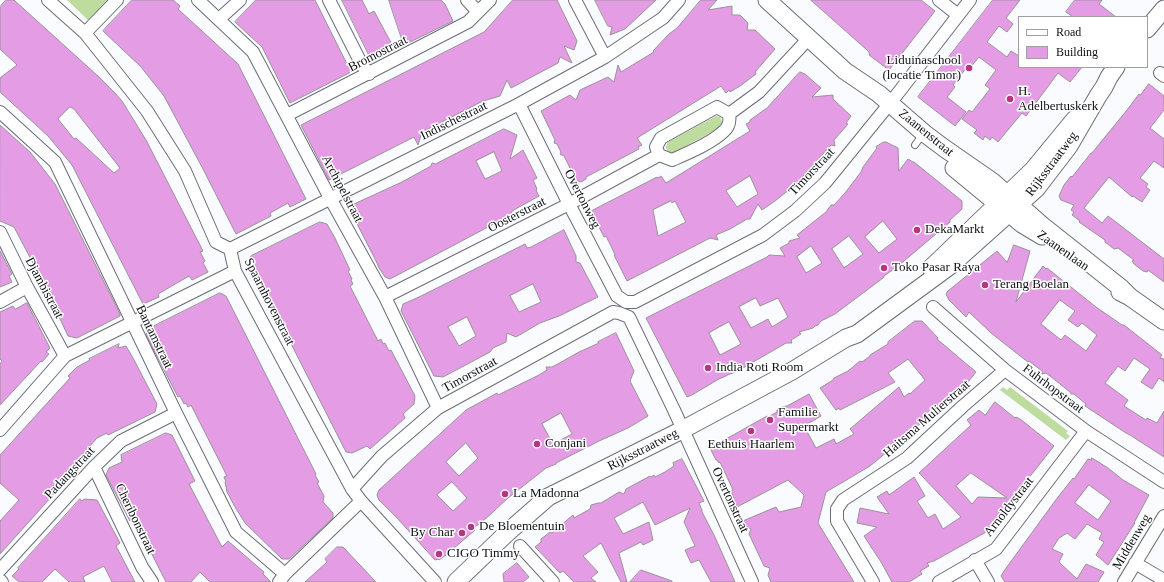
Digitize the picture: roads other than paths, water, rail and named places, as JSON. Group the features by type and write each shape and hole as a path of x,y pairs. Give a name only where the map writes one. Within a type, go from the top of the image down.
{"main road":[{"name":"Zaanenstraat","path":"767,0 845,71 872,101 887,107 919,139 1008,204"},
{"path":"1148,28 1164,8"},
{"name":"Rijksstraatweg","path":"456,582 508,532 548,497 682,430 792,371 846,338 854,329 912,285 1008,204 1036,189 1069,146 1112,72"},
{"name":"Zaanenlaan","path":"1008,204 1022,224 1046,238 1119,291 1164,321"}],"street":[{"name":"Spaarnhovenstraat","path":"48,0 85,33 147,111 185,171 216,242 230,249 235,271 352,489 361,501 435,582"},
{"path":"85,33 117,0"},
{"name":"Archipelstraat","path":"198,0 253,52 330,198 385,297 438,408"},
{"path":"219,19 240,0"},
{"path":"329,0 362,65 369,74"},
{"path":"467,0 478,12"},
{"name":"Bromostraat","path":"287,115 468,22 490,0"},
{"path":"575,0 605,57"},
{"name":"Indischestraat","path":"230,249 519,104 605,57 663,18 679,0"},
{"path":"939,0 958,15"},
{"name":"Timorstraat","path":"626,302 635,302 763,235 788,216 825,183 887,107 970,0"},
{"path":"729,114 759,92 809,38"},
{"name":"Overtonweg","path":"519,104 569,204 618,296 626,302"},
{"path":"717,107 729,114 730,121 725,131 702,146 672,160 659,154 656,148 661,138 717,107"},
{"name":"Bantamstraat","path":"0,112 55,162 176,414 236,532 282,578"},
{"name":"Oosterstraat","path":"385,297 569,204 659,154"},
{"name":"Djambistraat","path":"0,232 27,287 64,356"},
{"path":"0,430 64,356 235,271"},
{"path":"0,302 27,287"},
{"name":"Fuhrhopstraat","path":"933,307 1005,370 1086,431 1164,482"},
{"name":"Timorstraat","path":"352,489 382,456 438,408 613,312 629,317 682,430"},
{"name":"Haitsma Mulierstraat","path":"873,582 837,521 837,509 843,500 907,458 1005,370"},
{"name":"Padangstraat","path":"0,570 94,467 121,441 176,414"},
{"name":"Overtonstraat","path":"682,430 752,582"},
{"name":"Arnoldystraat","path":"938,582 996,549 1086,431"},
{"name":"Cheribonstraat","path":"94,467 142,567 152,582"},
{"path":"282,578 361,501"},
{"name":"Middenweg","path":"1124,582 1164,516"},
{"path":"520,546 553,582"},
{"path":"975,560 988,582"},
{"path":"1135,563 1164,580"}],"place":[{"name":"Liduinaschool (locatie Timor)","path":"969,68"},
{"name":"H. Adelbertuskerk","path":"1010,99"},
{"name":"DekaMarkt","path":"917,230"},
{"name":"Toko Pasar Raya","path":"884,268"},
{"name":"Terang Boelan","path":"985,285"},
{"name":"India Roti Room","path":"708,368"},
{"name":"Familie Supermarkt","path":"770,420"},
{"name":"Eethuis Haarlem","path":"751,431"},
{"name":"Conjani","path":"537,444"},
{"name":"La Madonna","path":"505,494"},
{"name":"De Bloementuin","path":"471,527"},
{"name":"By Char","path":"462,533"},
{"name":"CIGO Timmy","path":"439,554"}]}
